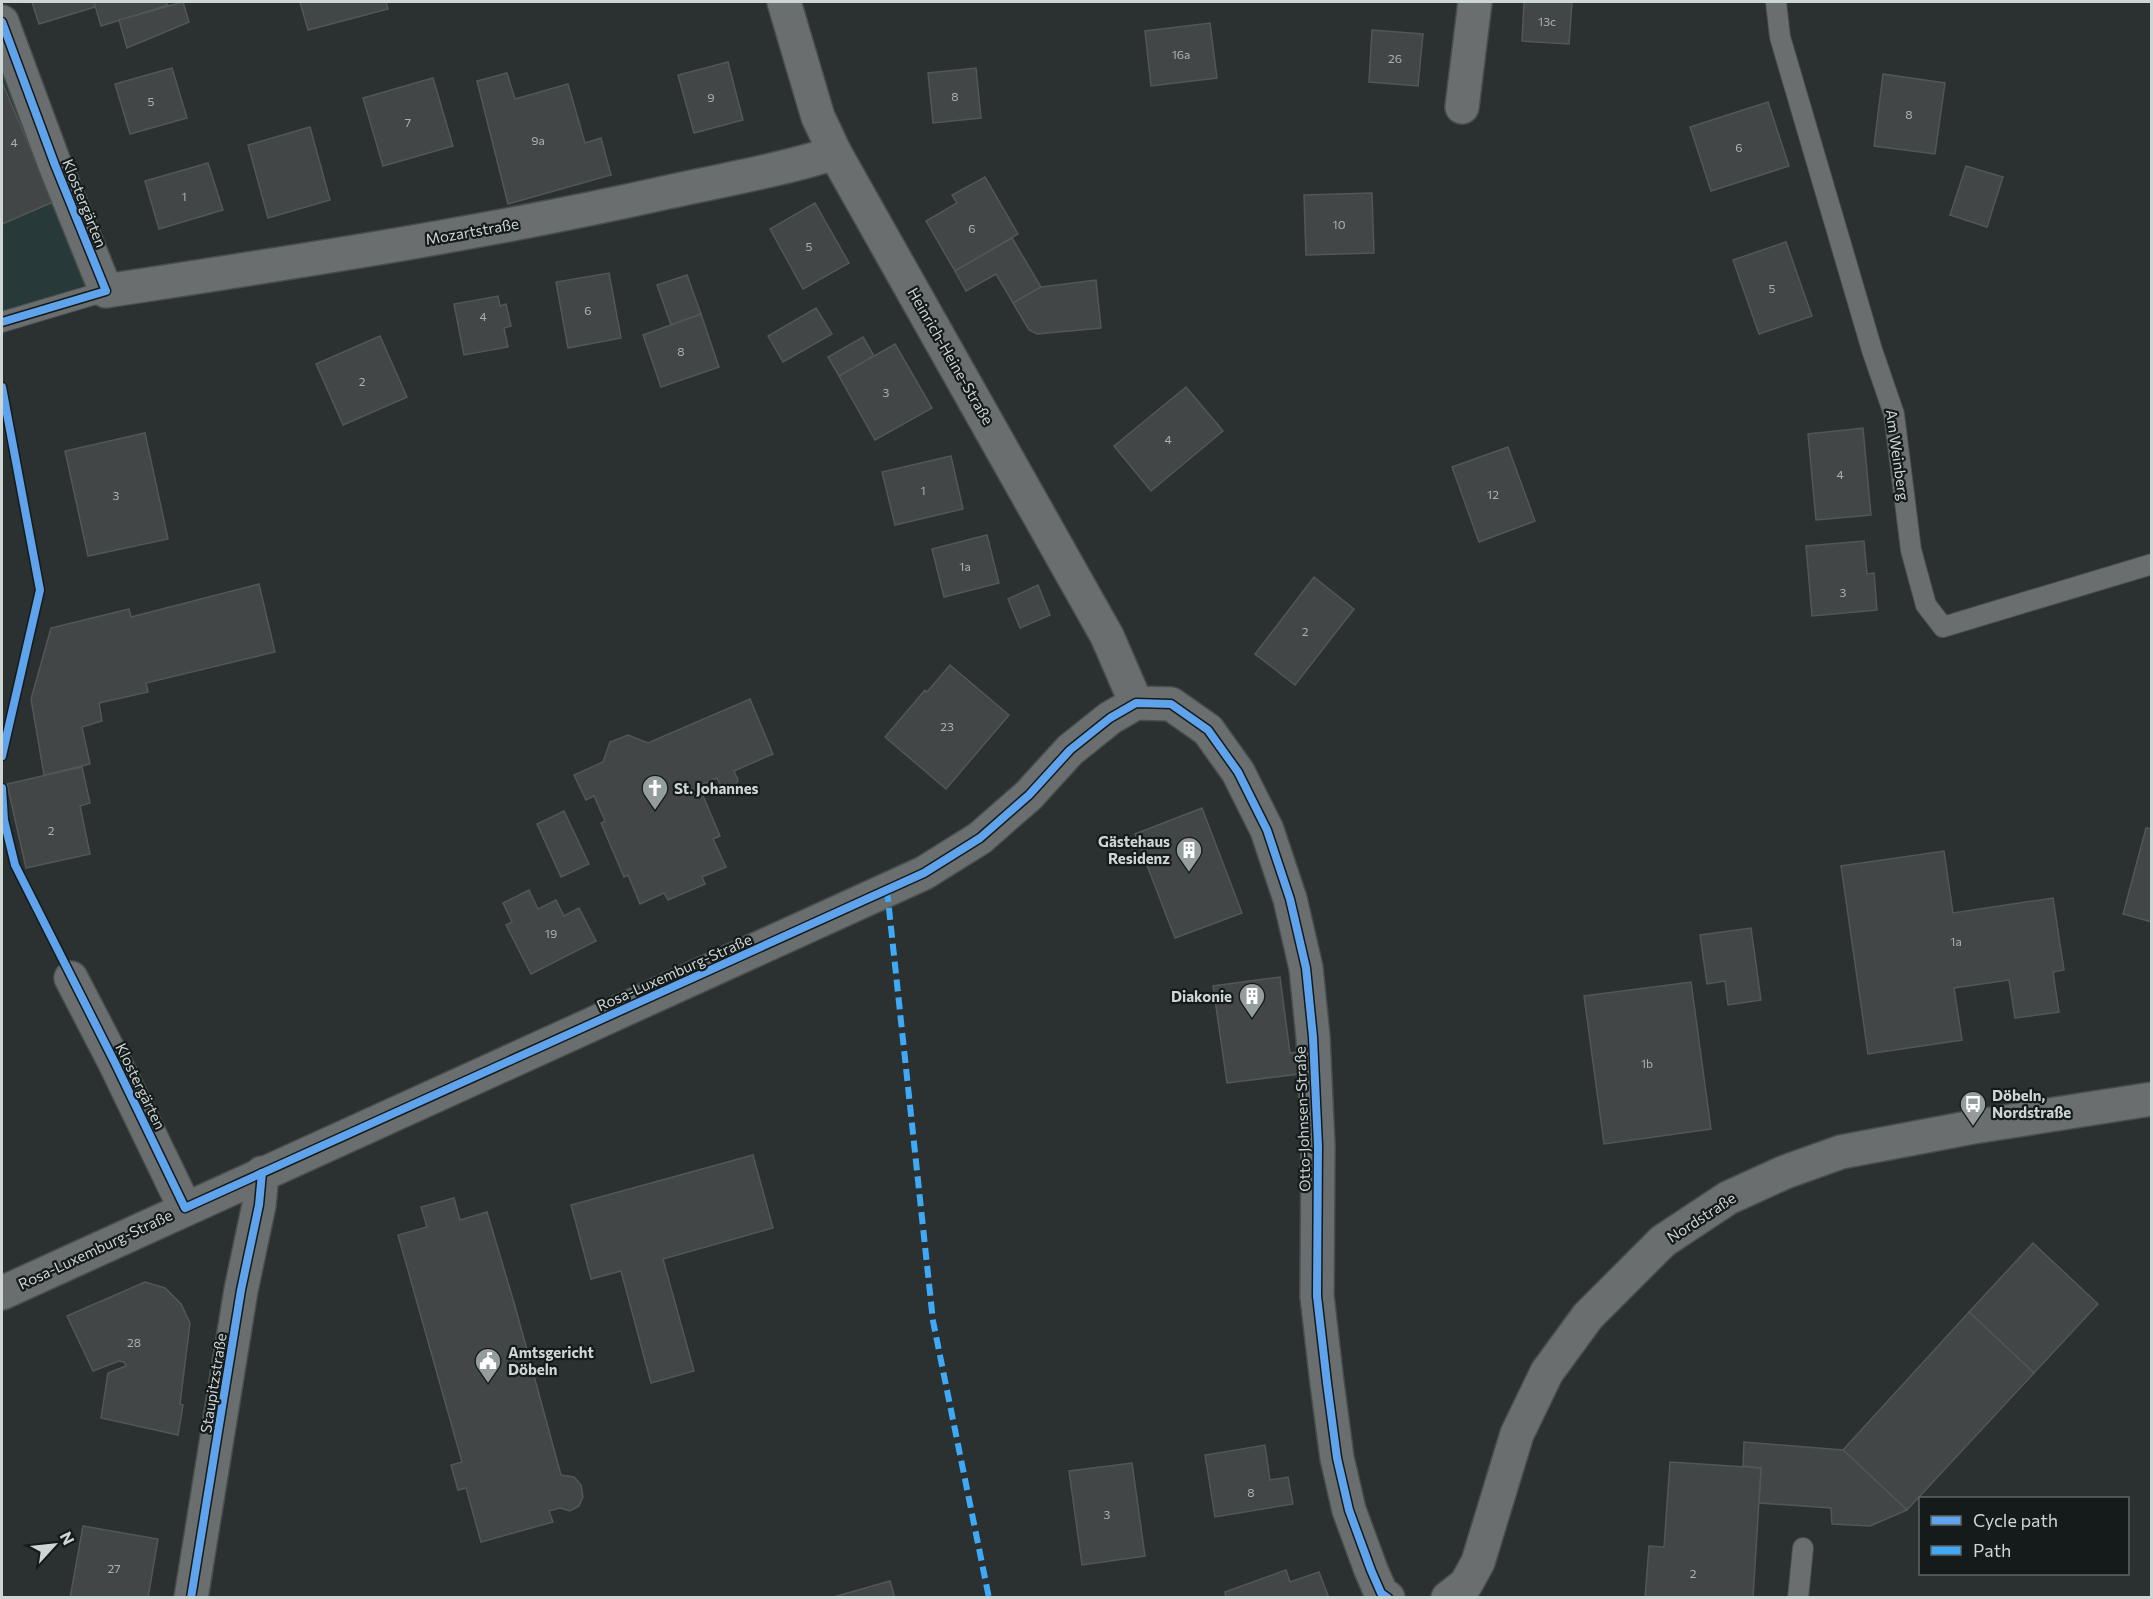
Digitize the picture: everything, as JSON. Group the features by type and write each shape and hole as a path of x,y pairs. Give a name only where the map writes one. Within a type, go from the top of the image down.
{"street":[{"name":"Heinrich-Heine-Straße","path":"784,2 818,117 835,153 1107,636 1136,703"},
{"path":"1462,107 1475,2"},
{"name":"Klostergärten","path":"2,22 55,165 106,291"},
{"name":"Mozartstraße","path":"106,291 350,253 606,206 798,164 835,153"},
{"name":"Rosa-Luxemburg-Straße","path":"2,1293 924,873 980,838 1029,795 1070,750 1110,718 1136,703"},
{"name":"Otto-Johnsen-Straße","path":"1136,703 1171,704 1208,730 1238,772 1267,830 1290,899 1306,968 1313,1037 1318,1146 1317,1296 1337,1458 1349,1510 1381,1593 1388,1598"},
{"name":"Klostergärten","path":"71,978 185,1208"},
{"name":"Nordstraße","path":"1448,1598 1466,1584 1478,1562 1517,1434 1547,1372 1588,1316 1663,1241 1728,1198 1785,1172 1841,1152 1973,1127 2151,1099"},
{"name":"Staupitzstraße","path":"191,1598 241,1290 259,1205 262,1173"}],"lane":[{"name":"Am Weinberg","path":"1776,2 1780,37 1872,350 1894,414 1911,550 1926,605 1943,627 2151,564"},
{"path":"2,322 106,291"},
{"path":"1798,1598 1803,1548"}],"shaded area":[{"path":"2,59 96,281 2,313"}],"building":[{"path":"32,2 94,2 95,7 39,24"},
{"path":"94,2 166,2 168,5 101,26"},
{"path":"183,2 189,22 127,48 119,20"},
{"path":"300,2 386,2 388,9 308,30"},
{"path":"1524,2 1572,2 1569,44 1522,41"},
{"path":"1210,23 1217,78 1151,86 1145,31"},
{"path":"1372,30 1423,34 1418,86 1369,82"},
{"path":"728,62 743,120 694,133 678,75"},
{"path":"172,68 187,118 130,134 115,84"},
{"path":"976,68 981,118 933,123 928,73"},
{"path":"507,73 515,99 568,84 585,143 601,138 611,175 508,204 477,81"},
{"path":"1883,74 1945,83 1935,154 1874,146"},
{"path":"433,78 453,146 383,166 363,98"},
{"path":"2,82 53,202 2,224"},
{"path":"1768,102 1789,166 1711,191 1690,127"},
{"path":"310,127 330,200 268,218 248,145"},
{"path":"208,163 223,210 159,229 145,181"},
{"path":"1966,166 2003,177 1987,227 1950,215"},
{"path":"985,177 1018,234 955,271 926,221 957,203 952,195"},
{"path":"1372,193 1374,253 1306,255 1304,195"},
{"path":"815,203 849,263 803,289 770,229"},
{"path":"1012,238 1041,287 1013,303 996,274 966,291 955,271"},
{"path":"1786,242 1812,316 1759,334 1733,260"},
{"path":"609,273 621,338 568,348 556,282"},
{"path":"687,275 701,314 671,325 657,285"},
{"path":"1096,280 1101,328 1037,334 1029,330 1013,303 1041,287"},
{"path":"498,296 500,306 506,304 511,326 504,328 508,347 464,355 454,304"},
{"path":"816,308 832,334 783,362 768,336"},
{"path":"701,314 719,367 661,387 643,335"},
{"path":"380,336 407,397 343,425 316,364"},
{"path":"863,337 874,356 839,376 828,357"},
{"path":"895,344 932,408 875,440 839,376"},
{"path":"1186,387 1223,431 1151,491 1114,446"},
{"path":"1863,428 1871,515 1816,520 1808,434"},
{"path":"145,433 168,539 88,556 65,451"},
{"path":"1508,447 1535,521 1479,542 1452,467"},
{"path":"951,456 963,509 895,525 882,472"},
{"path":"987,535 999,583 944,597 932,549"},
{"path":"1864,541 1867,574 1874,573 1877,610 1812,616 1806,546"},
{"path":"1314,577 1354,609 1295,685 1255,654"},
{"path":"259,584 275,652 146,683 148,692 99,703 102,721 82,727 90,764 44,775 31,699 51,628 129,609 131,617"},
{"path":"1038,585 1050,615 1020,628 1008,599"},
{"path":"950,665 1009,715 946,789 885,737 925,690 927,692"},
{"name":"St. Johannes","path":"750,699 773,754 734,771 738,780 736,785 728,789 721,787 717,778 699,786 720,836 713,839 726,867 702,877 705,884 668,900 664,893 640,904 628,875 624,877 601,823 605,821 594,796 586,800 574,775 603,762 610,742 628,735 648,743"},
{"path":"82,767 90,803 80,806 90,854 26,868 7,784"},
{"name":"Gästehaus Residenz","path":"1202,808 1242,913 1175,938 1135,834"},
{"path":"564,811 589,864 561,877 537,824"},
{"path":"2146,828 2152,829 2152,922 2123,914"},
{"path":"1944,851 1953,913 2053,898 2064,970 2053,972 2059,1012 2015,1018 2009,980 1954,988 1962,1040 1868,1054 1841,866"},
{"path":"529,890 538,909 556,900 564,916 579,908 596,941 531,974 506,925 512,922 503,903"},
{"path":"1751,928 1761,1000 1728,1005 1725,981 1707,984 1700,935"},
{"name":"Diakonie","path":"1280,977 1290,1053 1296,1052 1299,1074 1227,1083 1213,986"},
{"path":"1691,982 1711,1129 1604,1144 1584,996"},
{"path":"753,1155 773,1228 663,1259 694,1371 651,1383 621,1271 591,1279 571,1205"},
{"name":"Amtsgericht Döbeln","path":"454,1198 460,1220 487,1212 561,1475 574,1477 581,1485 583,1497 579,1506 570,1511 560,1508 549,1511 553,1522 481,1542 466,1488 458,1490 451,1465 462,1462 398,1235 427,1227 421,1207"},
{"path":"2033,1243 2098,1304 2034,1373 1969,1312"},
{"path":"145,1282 165,1288 181,1304 190,1323 178,1435 101,1418 108,1373 126,1366 124,1362 119,1361 93,1371 67,1316"},
{"path":"1969,1312 2034,1373 1907,1510 1843,1450"},
{"path":"1744,1442 1843,1450 1907,1510 1870,1526 1832,1524 1831,1508 1759,1503 1761,1468 1743,1466"},
{"path":"1265,1445 1270,1480 1288,1477 1293,1504 1215,1517 1205,1455"},
{"path":"1670,1462 1761,1468 1753,1598 1645,1598 1649,1546 1664,1547"},
{"path":"1132,1463 1145,1556 1082,1565 1069,1471"},
{"path":"83,1526 158,1539 148,1598 70,1598"},
{"path":"1286,1570 1290,1582 1319,1572 1329,1598 1226,1598 1225,1592"},
{"path":"890,1581 895,1598 830,1598"}],"marked path":[{"path":"887,890 933,1321 989,1598"}],"cycle path":[{"path":"2,22 55,165 106,291 2,322"},
{"path":"2,387 40,590 2,756"},
{"path":"2,788 4,820 15,865 185,1208 924,873 980,838 1029,795 1070,750 1110,718 1136,703 1171,704 1208,730 1238,772 1267,830 1290,899 1306,968 1313,1037 1318,1146 1317,1296 1337,1458 1349,1510 1381,1593 1388,1598"},
{"path":"191,1598 241,1290 259,1205 262,1173"}],"place":[{"name":"St. Johannes","path":"655,811"},
{"name":"Gästehaus Residenz","path":"1189,873"},
{"name":"Diakonie","path":"1252,1019"},
{"name":"Döbeln, Nordstraße","path":"1973,1127"},
{"name":"Amtsgericht Döbeln","path":"488,1384"}]}
